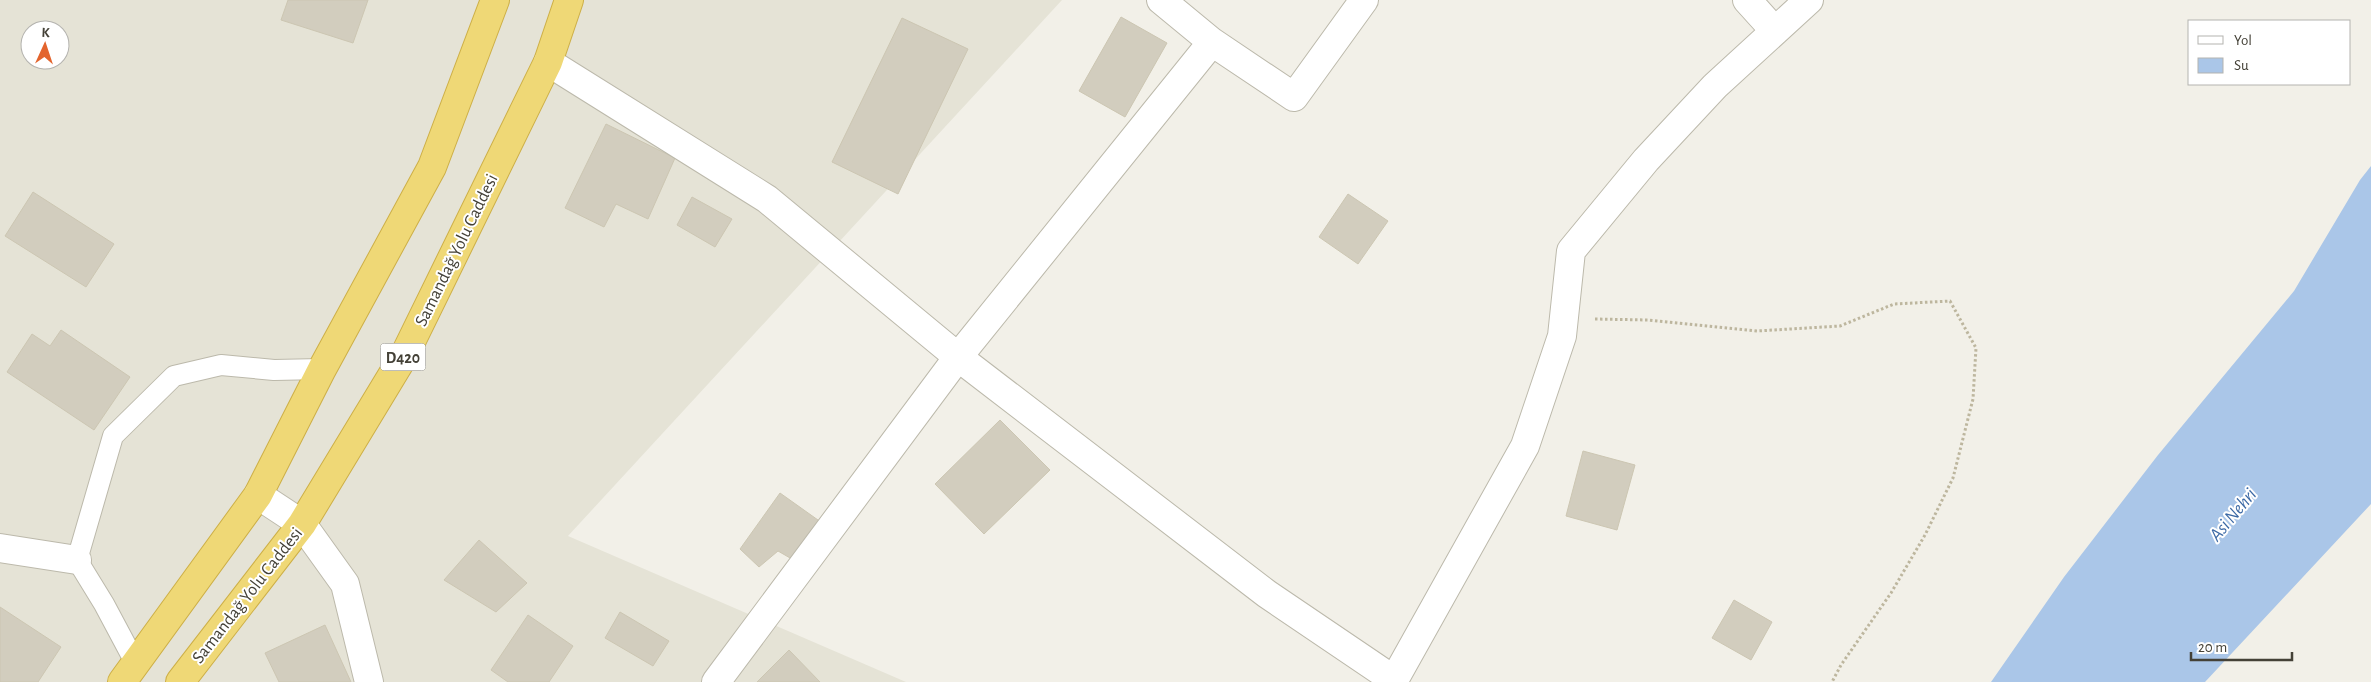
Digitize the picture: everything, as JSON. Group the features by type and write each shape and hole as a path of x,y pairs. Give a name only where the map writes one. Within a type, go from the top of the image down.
{"highway":[{"path":"129,673 258,495 322,369 432,167 495,0"},
{"name":"Samandağ Yolu Caddesi","path":"180,682 302,524 404,354 548,62 569,0"}],"street":[{"path":"1161,0 1212,42 1294,97 1364,0"},
{"path":"1747,0 1775,31"},
{"path":"548,62 767,199 958,357 1267,594 1393,681 1525,446 1562,336 1571,251 1646,160 1715,86 1809,0"},
{"path":"716,682 958,357 1212,42"},
{"path":"258,495 302,524 345,584 370,682"},
{"path":"0,548 77,560"}],"lane":[{"path":"129,673 104,604 77,560 113,436 174,376 221,365 274,370 322,369"}],"path":[{"path":"1565,318 1648,320 1757,331 1840,326 1894,304 1950,301 1976,348 1973,399 1953,478 1920,543 1891,593 1841,665 1832,682"}],"shaded area":[{"path":"0,0 1062,0 568,536 906,682 0,682"}],"water":[{"name":"Asi Nehri","path":"2371,166 2371,504 2205,682 1991,682 2064,577 2158,455 2294,291 2360,180"}],"building":[{"path":"288,0 368,0 353,43 281,20"},
{"path":"1121,17 1167,43 1125,117 1079,91"},
{"path":"902,18 968,49 898,194 832,162"},
{"path":"606,124 675,158 648,219 616,204 604,227 565,208"},
{"path":"33,192 114,244 86,287 5,236"},
{"path":"1348,194 1388,221 1358,264 1319,237"},
{"path":"692,197 732,219 715,247 677,225"},
{"path":"61,330 130,377 94,430 7,372 32,334 50,346"},
{"path":"1000,420 1050,470 984,534 935,484"},
{"path":"1583,451 1635,465 1617,530 1566,516"},
{"path":"780,493 825,525 797,562 778,551 759,567 740,549"},
{"path":"479,540 527,583 496,612 444,580"},
{"path":"1734,600 1772,622 1751,660 1712,638"},
{"path":"0,607 61,647 38,682 0,682"},
{"path":"620,612 669,641 653,666 605,638"},
{"path":"528,615 573,646 549,682 508,682 491,670"},
{"path":"325,625 351,682 279,682 265,653"},
{"path":"789,650 820,682 757,682"}]}
